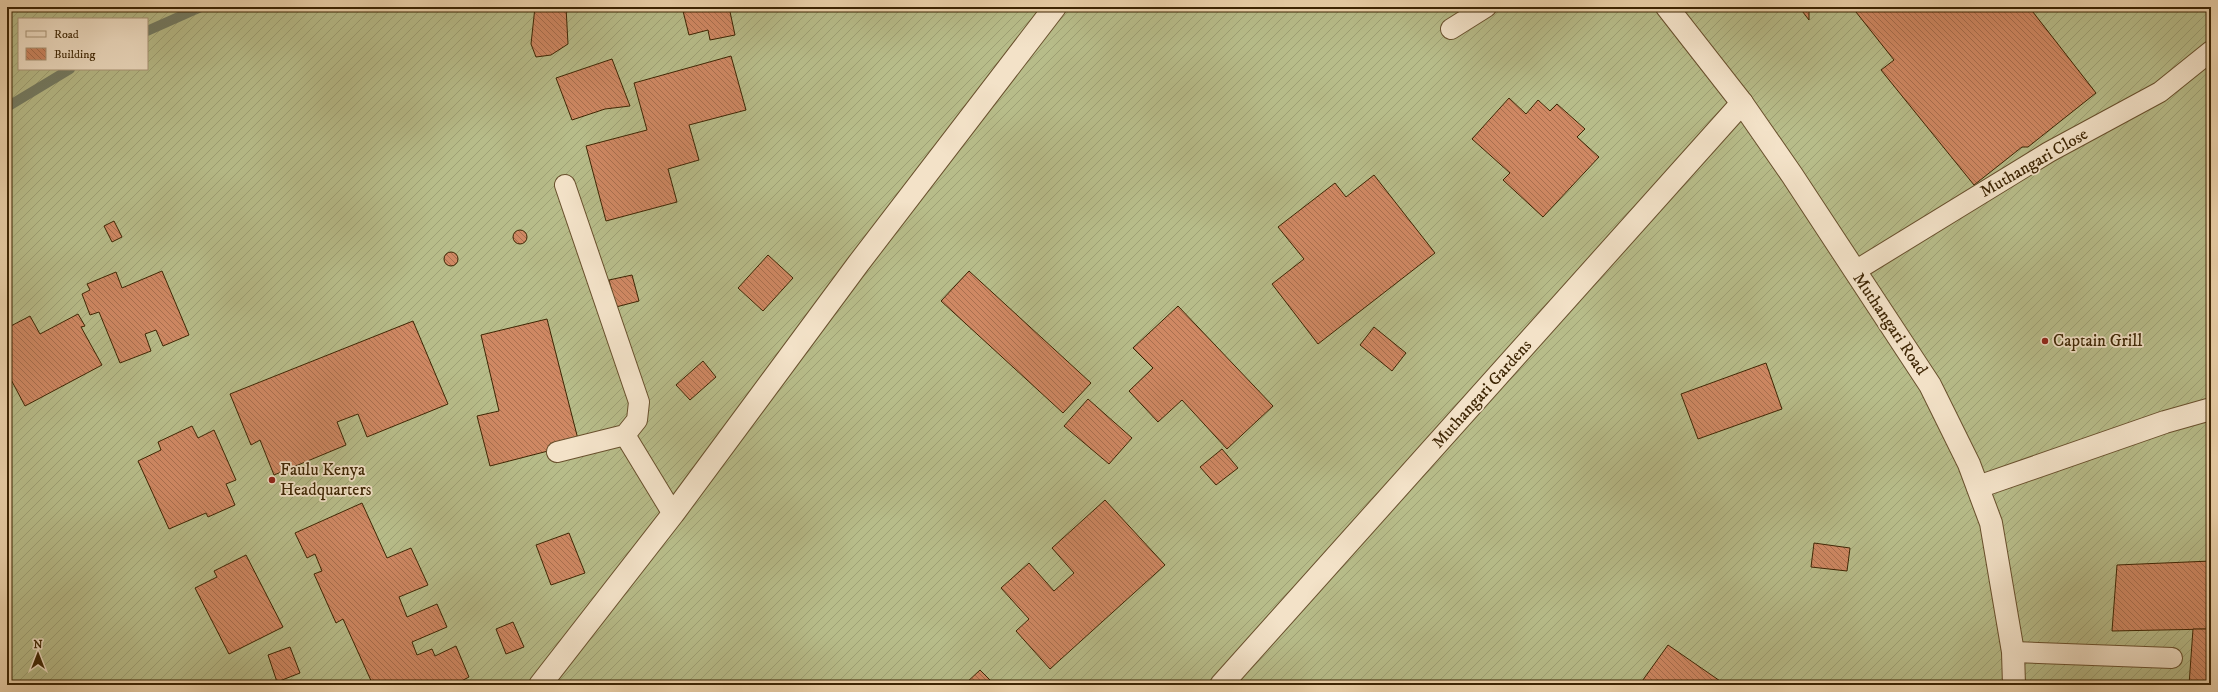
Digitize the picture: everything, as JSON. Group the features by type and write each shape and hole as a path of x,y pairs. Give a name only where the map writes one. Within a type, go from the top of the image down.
{"street":[{"path":"540,685 673,514 858,264 1055,7"},
{"name":"Muthangari Road","path":"1667,7 1742,103 1792,175 1930,385 1969,464 1991,523 2013,652 2014,685"},
{"name":"Muthangari Gardens","path":"1221,685 1742,103"},
{"path":"1978,487 2165,422 2211,409"}],"lane":[{"path":"1451,29 1486,7"},
{"name":"Muthangari Close","path":"1855,271 2049,152 2160,92 2211,51"},
{"path":"557,452 625,435 637,420 639,402 565,186"},
{"path":"625,435 673,514"},
{"path":"2013,652 2172,658"}],"green space":[{"path":"7,7 2211,7 2211,685 7,685"}],"building":[{"path":"535,7 566,7 568,44 551,55 536,57 531,44"},
{"path":"682,7 729,7 735,35 710,40 708,30 689,35"},
{"path":"1799,7 1809,7 1809,20"},
{"path":"1852,7 2029,7 2096,93 2028,147 2022,147 1974,185 1881,70 1894,60"},
{"path":"731,56 746,110 689,125 699,160 668,169 677,202 606,221 586,146 647,130 634,83"},
{"path":"612,59 630,106 605,109 572,120 556,78"},
{"path":"1509,98 1526,114 1538,100 1550,111 1557,104 1585,129 1577,137 1599,157 1543,217 1503,180 1510,173 1472,139"},
{"path":"1374,175 1435,253 1318,344 1272,284 1304,259 1278,227 1335,183 1346,197"},
{"path":"114,221 122,237 112,242 104,226"},
{"path":"520,230 525,232 527,237 525,242 520,244 515,242 513,237 515,232"},
{"path":"451,252 456,254 458,259 456,264 451,266 446,264 444,259 446,254"},
{"path":"768,255 793,278 763,311 738,288"},
{"path":"162,271 189,335 163,346 156,330 145,334 151,351 120,363 99,312 90,315 82,294 90,290 87,284 116,272 122,288"},
{"path":"969,271 1091,383 1063,413 941,301"},
{"path":"632,275 639,301 616,307 609,280"},
{"path":"1178,306 1273,406 1227,449 1182,400 1158,422 1129,391 1153,368 1133,348"},
{"path":"78,314 85,326 81,327 102,365 25,406 7,372 7,328 30,316 40,334"},
{"path":"547,319 579,443 490,466 477,416 499,411 481,335"},
{"path":"413,321 448,404 367,437 358,414 337,422 346,445 274,475 260,440 251,445 230,394"},
{"path":"1374,327 1406,353 1392,371 1360,345"},
{"path":"703,361 716,377 690,400 676,385"},
{"path":"1766,363 1782,409 1698,439 1681,394"},
{"path":"1088,399 1132,438 1109,464 1064,426"},
{"path":"192,426 198,438 214,430 236,480 226,484 235,505 208,517 206,513 169,529 138,461 161,450 158,442"},
{"path":"1222,449 1238,468 1216,485 1200,467"},
{"path":"1105,500 1165,565 1050,669 1016,631 1029,619 1001,588 1029,563 1054,591 1074,573 1052,548"},
{"path":"362,503 387,558 411,548 428,585 399,597 407,617 437,604 447,627 412,642 417,655 432,649 435,656 456,646 469,677 454,685 373,685 343,619 336,623 314,574 322,571 315,554 307,558 295,533"},
{"path":"569,533 585,573 551,585 536,545"},
{"path":"1814,543 1850,548 1847,571 1811,567"},
{"path":"246,555 283,627 229,654 195,588 217,577 214,571"},
{"path":"2211,561 2211,629 2112,631 2117,565"},
{"path":"513,622 524,647 506,654 496,629"},
{"path":"2193,629 2211,629 2211,685 2189,685"},
{"path":"1668,645 1723,683 1722,685 1640,684"},
{"path":"290,647 300,673 277,682 268,655"},
{"path":"980,670 995,685 964,685"}],"waterway":[{"path":"148,31 201,7"},
{"path":"7,107 68,70"}],"place":[{"name":"Captain Grill","path":"2045,341"},
{"name":"Faulu Kenya Headquarters","path":"272,480"}]}
